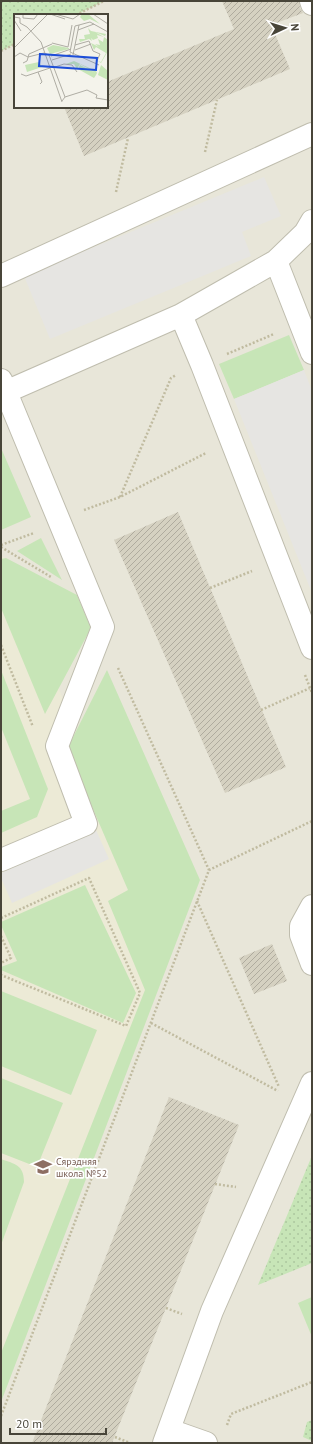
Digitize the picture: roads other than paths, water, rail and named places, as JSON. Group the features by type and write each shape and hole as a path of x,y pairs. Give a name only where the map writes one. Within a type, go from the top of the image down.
{"lane":[{"path":"1,276 312,134"},
{"path":"1,860 86,824 57,746 103,627 2,389 181,315 276,261 305,233 312,221"},
{"path":"276,261 312,353"},
{"path":"181,315 202,365 312,648"},
{"path":"312,906 301,926 301,935 312,964"},
{"path":"206,1443 166,1436 212,1311 312,1083"}],"place":[{"name":"Сярэдняя школа №52","path":"43,1167"}]}
